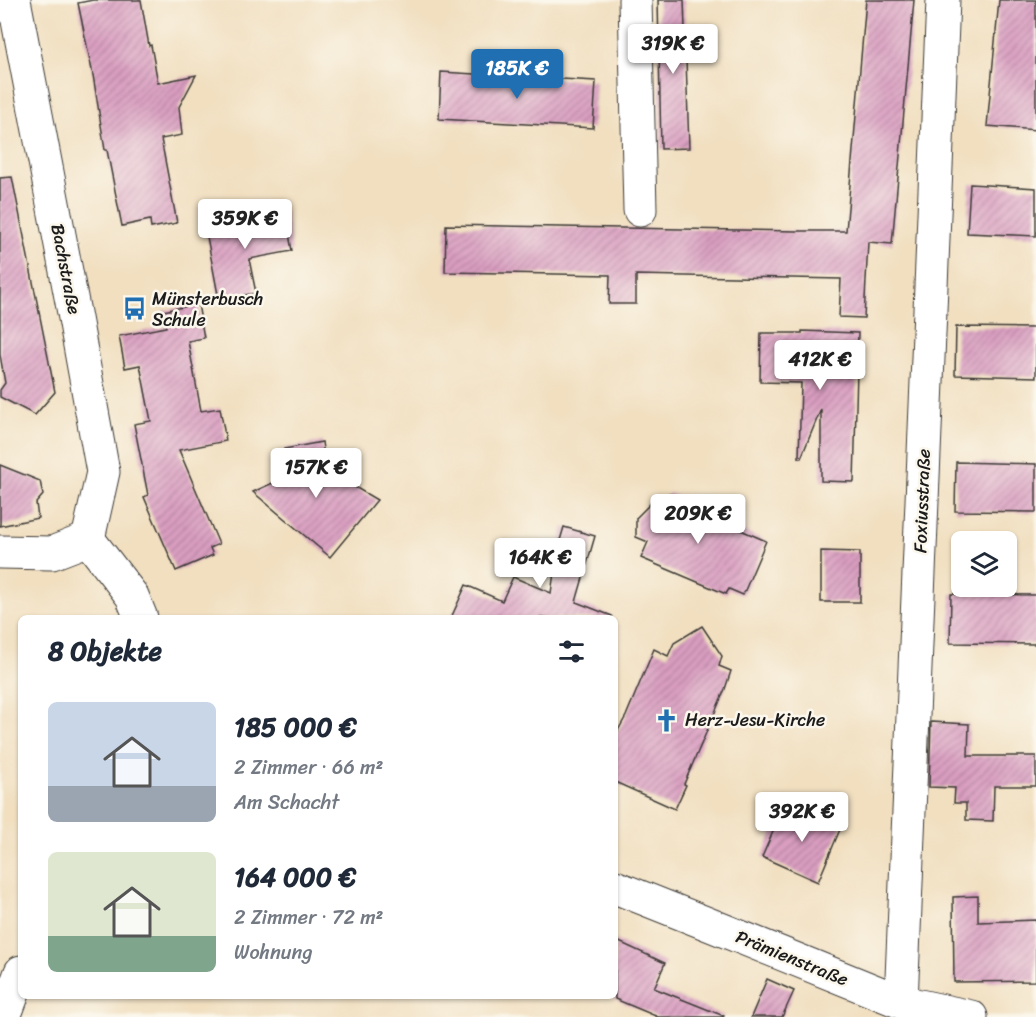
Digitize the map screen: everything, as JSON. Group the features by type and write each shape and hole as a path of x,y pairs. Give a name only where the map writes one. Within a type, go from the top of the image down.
{"street":[{"name":"Bachstraße","path":"14,0 13,63 75,318 103,472 88,539"},
{"path":"635,0 640,210"},
{"name":"Foxiusstraße","path":"901,1002 943,0"},
{"path":"0,552 52,553 88,539 132,596 140,615"},
{"name":"Prämienstraße","path":"618,888 901,1002 971,1017"},
{"path":"4,1017 18,980"}],"building":[{"path":"93,0 141,0 158,83 196,75 179,107 182,135 161,139 177,223 151,228 150,220 122,226 107,150 105,150 78,3"},
{"path":"658,0 684,0 689,148 661,149"},
{"path":"866,0 914,0 892,244 868,242 864,318 839,317 841,279 636,275 636,304 609,304 610,275 445,272 446,225 846,231"},
{"path":"999,0 1036,0 1036,130 987,126"},
{"path":"441,72 596,81 593,128 439,119"},
{"path":"12,177 55,392 35,415 0,397 0,390 5,383 0,355 0,178"},
{"path":"970,184 1036,188 1036,236 967,233"},
{"path":"285,210 292,251 249,259 256,293 219,300 205,226"},
{"path":"198,304 204,338 188,341 201,411 220,408 226,441 179,450 219,544 210,548 213,555 176,571 144,497 148,495 134,424 151,421 140,365 125,368 119,336 166,327 163,311"},
{"path":"956,327 1036,328 1036,377 955,375"},
{"path":"802,331 858,333 854,482 821,481 821,409 801,458 799,458 801,383 760,382 761,333 802,333"},
{"path":"322,442 326,470 377,500 330,557 253,492 288,476 284,449"},
{"path":"956,462 1036,464 1036,512 955,511"},
{"path":"0,465 40,481 43,495 36,503 38,518 0,526"},
{"path":"669,493 706,509 704,514 766,541 743,595 729,589 726,594 641,558 648,542 636,537 636,518 651,503 663,509"},
{"path":"564,527 595,536 576,602 609,615 452,615 466,585 502,601 513,577 551,593 558,547"},
{"path":"821,551 860,552 860,602 821,602"},
{"path":"951,594 951,597 1036,595 1036,644 950,643"},
{"name":"Herz-Jesu-Kirche","path":"702,626 722,656 719,666 731,671 675,809 618,783 618,731 654,649 668,656 674,643"},
{"path":"931,722 969,724 968,756 1036,756 1036,786 994,786 993,821 966,820 966,803 954,803 955,788 929,787"},
{"path":"785,804 841,827 818,882 762,857"},
{"path":"978,896 978,922 1036,920 1036,981 954,982 953,897"},
{"path":"618,941 665,963 654,988 724,1016 658,1017 615,999 618,999"},
{"path":"767,979 794,991 782,1017 751,1017"}],"place":[{"name":"Münsterbusch Schule","path":"134,309"},
{"name":"Herz-Jesu-Kirche","path":"667,720"}]}
